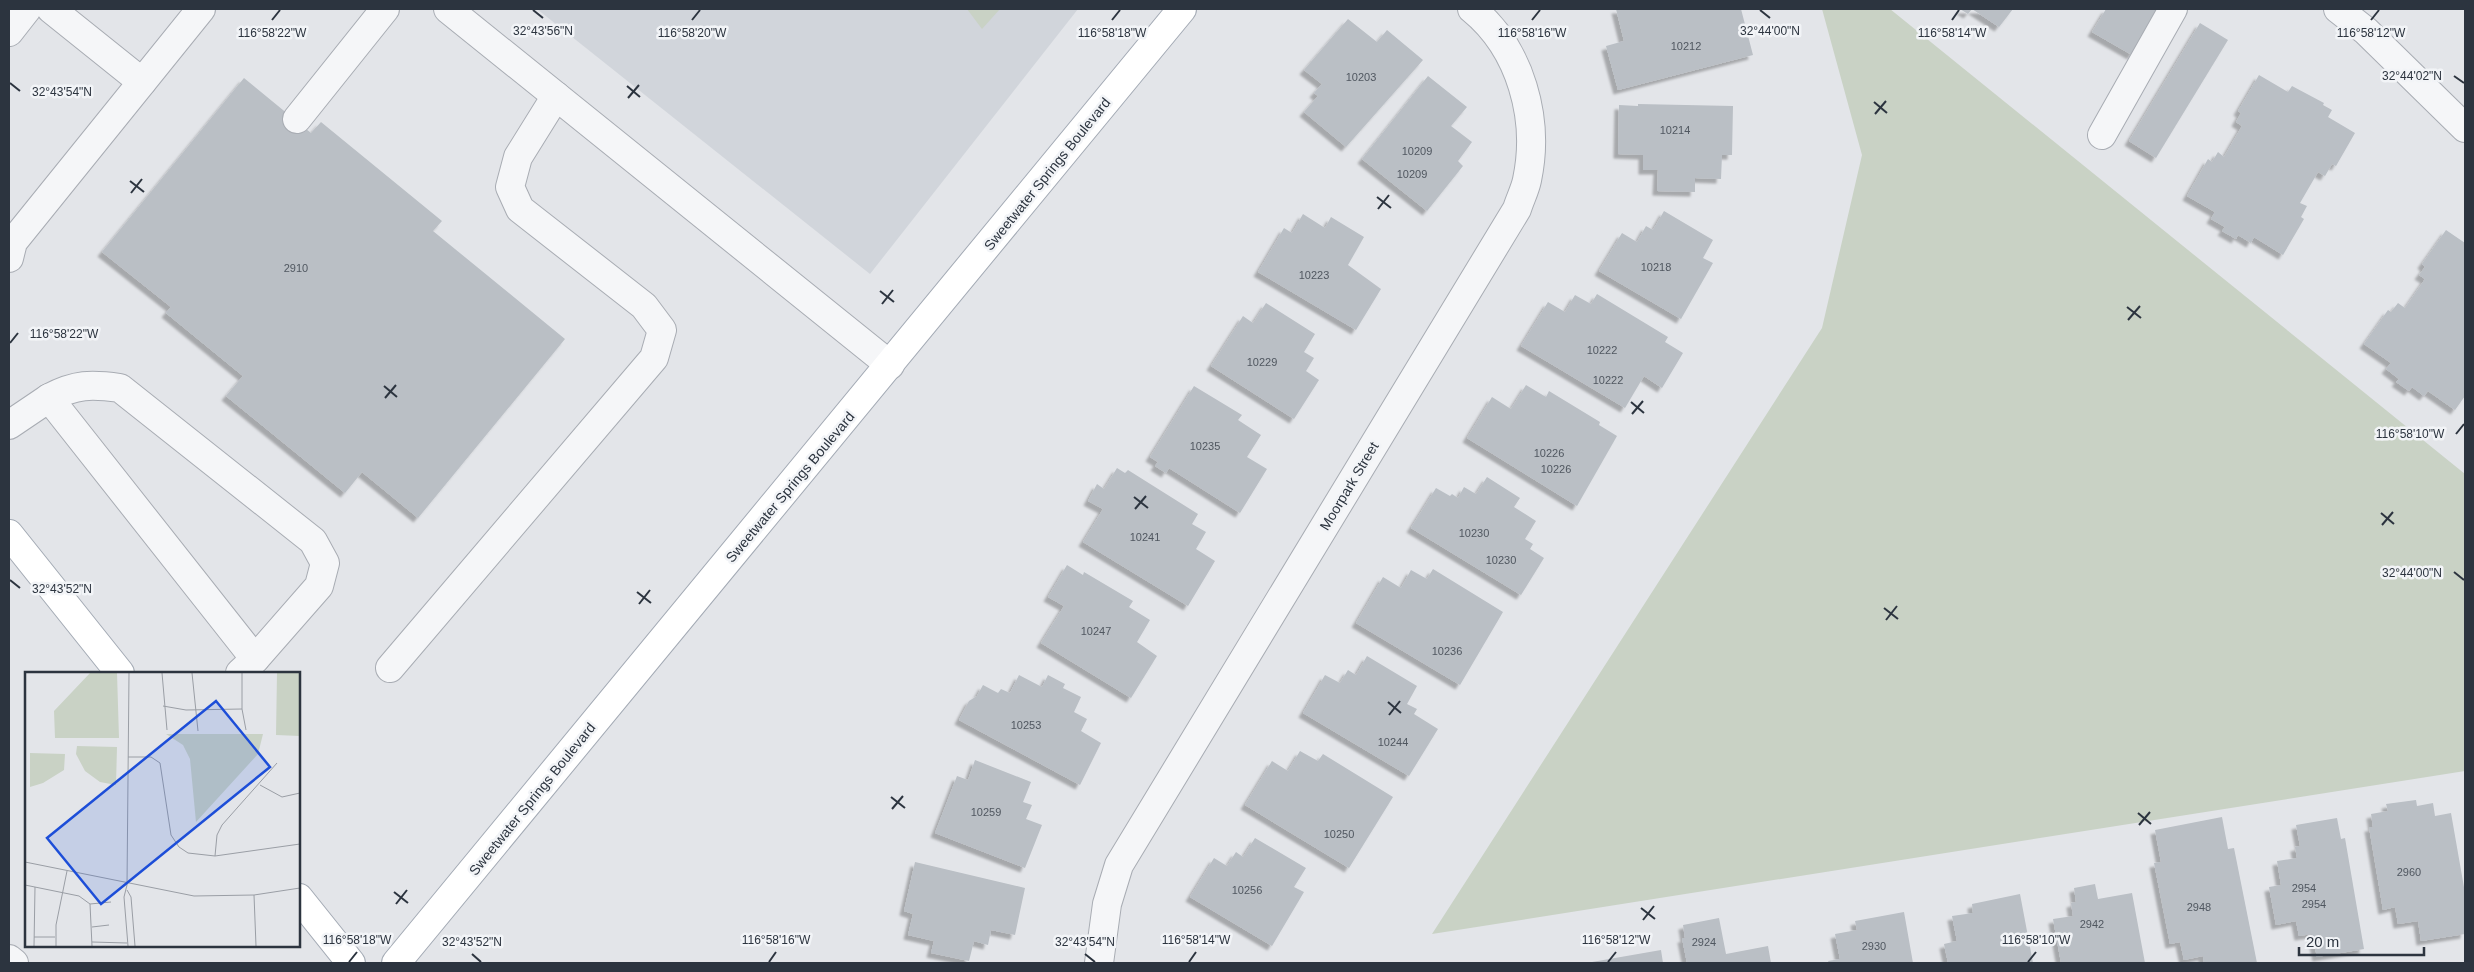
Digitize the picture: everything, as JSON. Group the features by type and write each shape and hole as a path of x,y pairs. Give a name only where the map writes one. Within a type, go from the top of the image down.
{"main road":[{"name":"Sweetwater Springs Boulevard","path":"396,963 1182,9"},
{"path":"9,534 119,672"},
{"path":"300,899 351,963"}],"street":[{"path":"9,32 27,9"},
{"path":"51,9 142,82"},
{"path":"9,258 14,242 201,9"},
{"path":"297,119 385,9"},
{"path":"448,9 890,365"},
{"name":"Moorpark Street","path":"1099,963 1107,904 1119,865 1517,209 1527,181 1531,151 1530,121 1525,93 1514,63 1498,37 1472,9"},
{"path":"2102,135 2173,9"},
{"path":"2338,9 2366,30 2465,128"},
{"path":"390,668 654,358 662,330 644,306 520,209 510,187 518,157 556,96"},
{"path":"9,425 50,398 68,388 89,384 120,388 313,541 325,563 319,586 248,666 50,398"},
{"path":"9,960 14,963"}],"shaded area":[{"path":"537,9 1078,9 870,274"},
{"path":"967,9 1000,9 982,29"},
{"path":"1822,9 1890,9 2465,474 2465,771 1432,934 1822,328 1862,155"}],"building":[{"path":"1616,9 1741,9 1753,55 1618,90 1606,46 1624,41"},
{"path":"1960,9 1972,9 1968,14"},
{"path":"1972,9 2013,9 1999,27"},
{"path":"2106,9 2160,9 2132,55 2092,32"},
{"path":"1348,19 1377,42 1387,30 1423,60 1346,147 1304,112 1318,96 1314,93 1322,84 1304,70"},
{"path":"2200,23 2228,40 2156,158 2129,141"},
{"path":"2259,75 2288,92 2292,86 2324,103 2323,105 2332,110 2328,117 2355,133 2336,166 2332,164 2325,176 2318,172 2300,203 2307,206 2301,217 2304,219 2283,255 2254,237 2251,243 2238,235 2236,239 2222,231 2225,227 2211,219 2215,212 2187,196 2208,159 2212,162 2218,152 2224,157 2242,126 2236,122 2241,113 2238,111"},
{"path":"1428,76 1467,107 1451,126 1472,142 1458,161 1463,166 1427,211 1362,159"},
{"path":"244,78 311,133 321,122 442,221 433,231 565,339 418,518 362,472 345,493 226,396 243,376 166,313 171,307 102,252"},
{"path":"1638,104 1733,106 1732,155 1722,155 1721,179 1695,178 1695,192 1657,191 1658,170 1643,170 1643,155 1618,154 1619,105 1638,106"},
{"path":"1664,211 1713,240 1703,258 1713,263 1681,319 1599,271 1622,233 1637,242 1646,226 1653,230"},
{"path":"1303,214 1325,228 1331,217 1364,237 1348,265 1381,289 1356,330 1258,272 1284,228 1292,233"},
{"path":"2446,230 2465,243 2465,396 2455,410 2428,391 2424,396 2412,387 2409,391 2396,382 2399,379 2386,369 2391,363 2364,344 2388,310 2391,312 2398,303 2405,308 2425,279 2419,275 2425,267 2422,264"},
{"path":"1597,294 1668,337 1665,342 1683,353 1662,388 1644,376 1625,408 1521,346 1548,302 1565,312 1575,295 1591,304"},
{"path":"1266,303 1315,334 1304,352 1314,358 1306,371 1319,380 1294,419 1211,366 1243,316 1253,323"},
{"path":"1526,385 1546,397 1549,391 1600,422 1599,425 1617,436 1577,506 1467,438 1492,397 1511,409"},
{"path":"1194,386 1242,415 1238,420 1261,435 1247,457 1267,469 1240,513 1169,468 1166,473 1155,466 1158,462 1150,457"},
{"path":"1117,468 1125,473 1128,470 1198,514 1192,524 1206,532 1196,549 1215,561 1188,606 1083,542 1103,509 1088,501 1097,484 1104,489"},
{"path":"1487,477 1520,498 1514,507 1536,521 1525,539 1533,544 1530,549 1544,558 1521,595 1411,528 1436,488 1458,498 1464,487 1476,494"},
{"path":"1067,565 1083,575 1084,572 1133,601 1129,607 1150,620 1137,642 1157,656 1131,698 1041,643 1064,606 1048,597"},
{"path":"1433,569 1503,612 1460,685 1356,623 1383,577 1401,588 1411,570 1427,579"},
{"path":"1367,656 1417,686 1407,704 1417,709 1414,714 1438,729 1409,776 1303,713 1325,675 1340,683 1348,670 1356,675"},
{"path":"1019,675 1042,687 1048,675 1065,684 1063,688 1081,697 1074,712 1087,719 1081,731 1101,743 1080,785 959,720 969,701 977,696 983,685 998,693 1001,689 1010,693"},
{"path":"1300,751 1318,761 1323,754 1393,797 1349,868 1245,805 1272,761 1288,771"},
{"path":"975,760 1031,782 1023,802 1032,805 1026,819 1042,825 1025,868 935,833 957,776 968,780"},
{"path":"2416,800 2417,806 2433,803 2435,816 2451,813 2465,893 2465,934 2421,941 2418,921 2398,924 2395,907 2383,910 2369,827 2373,827 2371,814 2388,811 2386,804"},
{"path":"2222,817 2228,849 2234,848 2257,963 2204,963 2203,956 2184,960 2180,942 2170,944 2154,863 2161,862 2155,830"},
{"path":"2337,818 2341,839 2345,838 2364,949 2317,957 2312,934 2299,936 2296,921 2276,925 2269,887 2281,885 2277,861 2297,858 2295,847 2300,846 2296,825"},
{"path":"1255,838 1306,868 1294,887 1304,892 1272,946 1190,897 1214,858 1227,866 1236,852 1243,857"},
{"path":"915,862 1025,888 1015,935 991,930 988,945 974,941 969,961 931,953 934,941 908,935 913,914 904,911"},
{"path":"2095,884 2098,899 2132,893 2145,963 2061,963 2053,919 2073,916 2071,903 2076,902 2074,888"},
{"path":"2020,894 2033,963 1948,963 1944,944 1957,941 1952,916 1973,913 1972,904"},
{"path":"1904,912 1913,963 1829,963 1828,961 1840,959 1835,934 1857,930 1855,921"},
{"path":"1719,918 1726,954 1768,946 1771,963 1687,963 1682,938 1685,938 1683,925"},
{"path":"1661,950 1663,963 1592,963 1592,962"}]}
